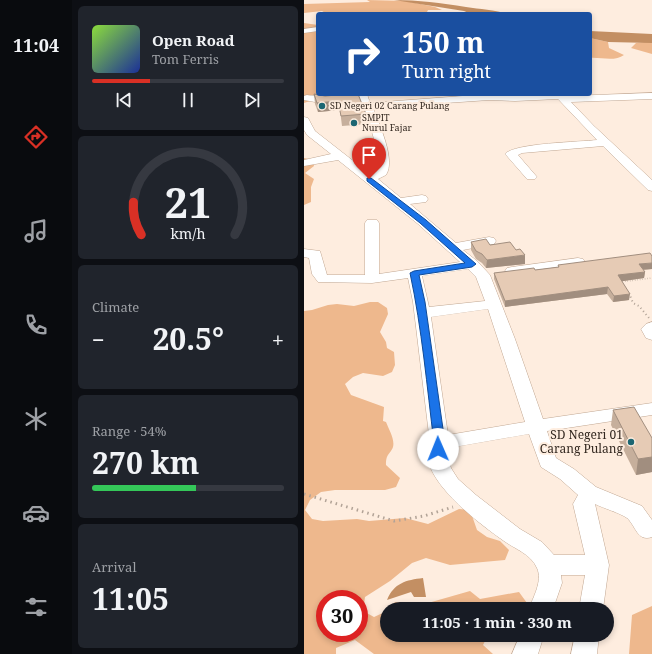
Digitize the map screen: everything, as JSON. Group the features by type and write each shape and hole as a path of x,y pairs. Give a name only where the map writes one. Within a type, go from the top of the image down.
{"street":[{"path":"304,31 316,29"},
{"path":"305,99 652,96"},
{"path":"561,97 652,187"},
{"path":"359,99 379,142 384,166 382,174 369,179"},
{"path":"304,120 311,133 399,202 483,275 537,426 548,462 567,474 588,493 634,512 647,530"},
{"path":"531,177 511,154 520,150 606,143"},
{"path":"304,163 339,156"},
{"path":"399,202 422,199"},
{"path":"372,223 372,279"},
{"path":"452,248 489,241"},
{"path":"304,253 314,254 319,274 323,279 372,279 472,264"},
{"path":"483,275 593,260"},
{"path":"414,273 422,313 440,443 438,458 442,470 452,484 469,501 512,535 534,548 548,565 550,583 543,602"},
{"path":"422,313 494,304"},
{"path":"652,328 649,330 652,336"},
{"path":"440,443 537,426 652,409"},
{"path":"588,493 584,504 598,565 592,602"},
{"path":"548,565 598,565"},
{"path":"525,654 529,642"},
{"path":"584,654 586,642"}],"path":[{"path":"616,283 652,278"},
{"path":"621,282 630,294 633,303 646,312 652,322"},
{"path":"304,494 394,521 424,516 469,501"}],"shaded area":[{"path":"367,0 406,1 435,7 442,10 428,10 427,12 322,11 304,13 304,4 370,2"},
{"path":"394,0 439,3 498,12 464,11"},
{"path":"304,23 316,25 316,94 313,100 304,103"},
{"path":"592,31 652,34 652,43 608,42 592,38"},
{"path":"592,38 608,42 609,48 624,55 612,59 592,58"},
{"path":"652,41 652,54 631,48 636,43"},
{"path":"304,158 313,160 314,166 305,173 314,179 311,187 311,202 304,205"},
{"path":"370,302 378,302 387,308 388,314 380,332 386,342 387,348 394,352 395,365 392,372 383,376 363,373 353,377 345,384 351,395 384,407 383,421 386,422 393,444 392,450 388,454 386,465 400,478 396,487 385,490 335,490 321,492 310,500 305,510 312,519 323,521 357,519 369,521 405,518 428,524 459,509 470,510 477,530 487,537 500,541 509,550 505,560 450,565 426,558 412,563 390,581 368,595 368,590 316,590 316,642 350,642 336,648 336,654 304,654 304,311 337,304 354,306"},
{"path":"423,578 426,597 414,597 411,592 387,600 393,590 401,583"},
{"path":"470,591 480,599 519,592 526,602 432,602"},
{"path":"652,606 652,654 629,654 632,615"},
{"path":"368,614 374,617 380,614 380,642 484,642 483,645 493,654 374,654 358,642 368,642"}],"building":[{"path":"314,94 316,96 359,96 366,114 341,116 338,101 317,103"},
{"path":"486,239 490,245 510,242 516,250 520,249 525,255 487,260 482,254 476,251 471,242"},
{"path":"650,253 652,256 652,263 639,264 645,272 618,275 630,294 614,296 608,287 505,301 494,273 534,268 535,270 559,267 558,265"},
{"path":"634,407 652,438 652,457 638,459 613,410"}],"place":[{"name":"SD Negeri 02 Carang Pulang","path":"322,106"},
{"name":"SMPIT Nurul Fajar","path":"354,123"},
{"name":"SD Negeri 01 Carang Pulang","path":"631,442"}],"route":[{"path":"369,179 423,221 472,264 414,273 429,361 440,443 438,449"}]}
